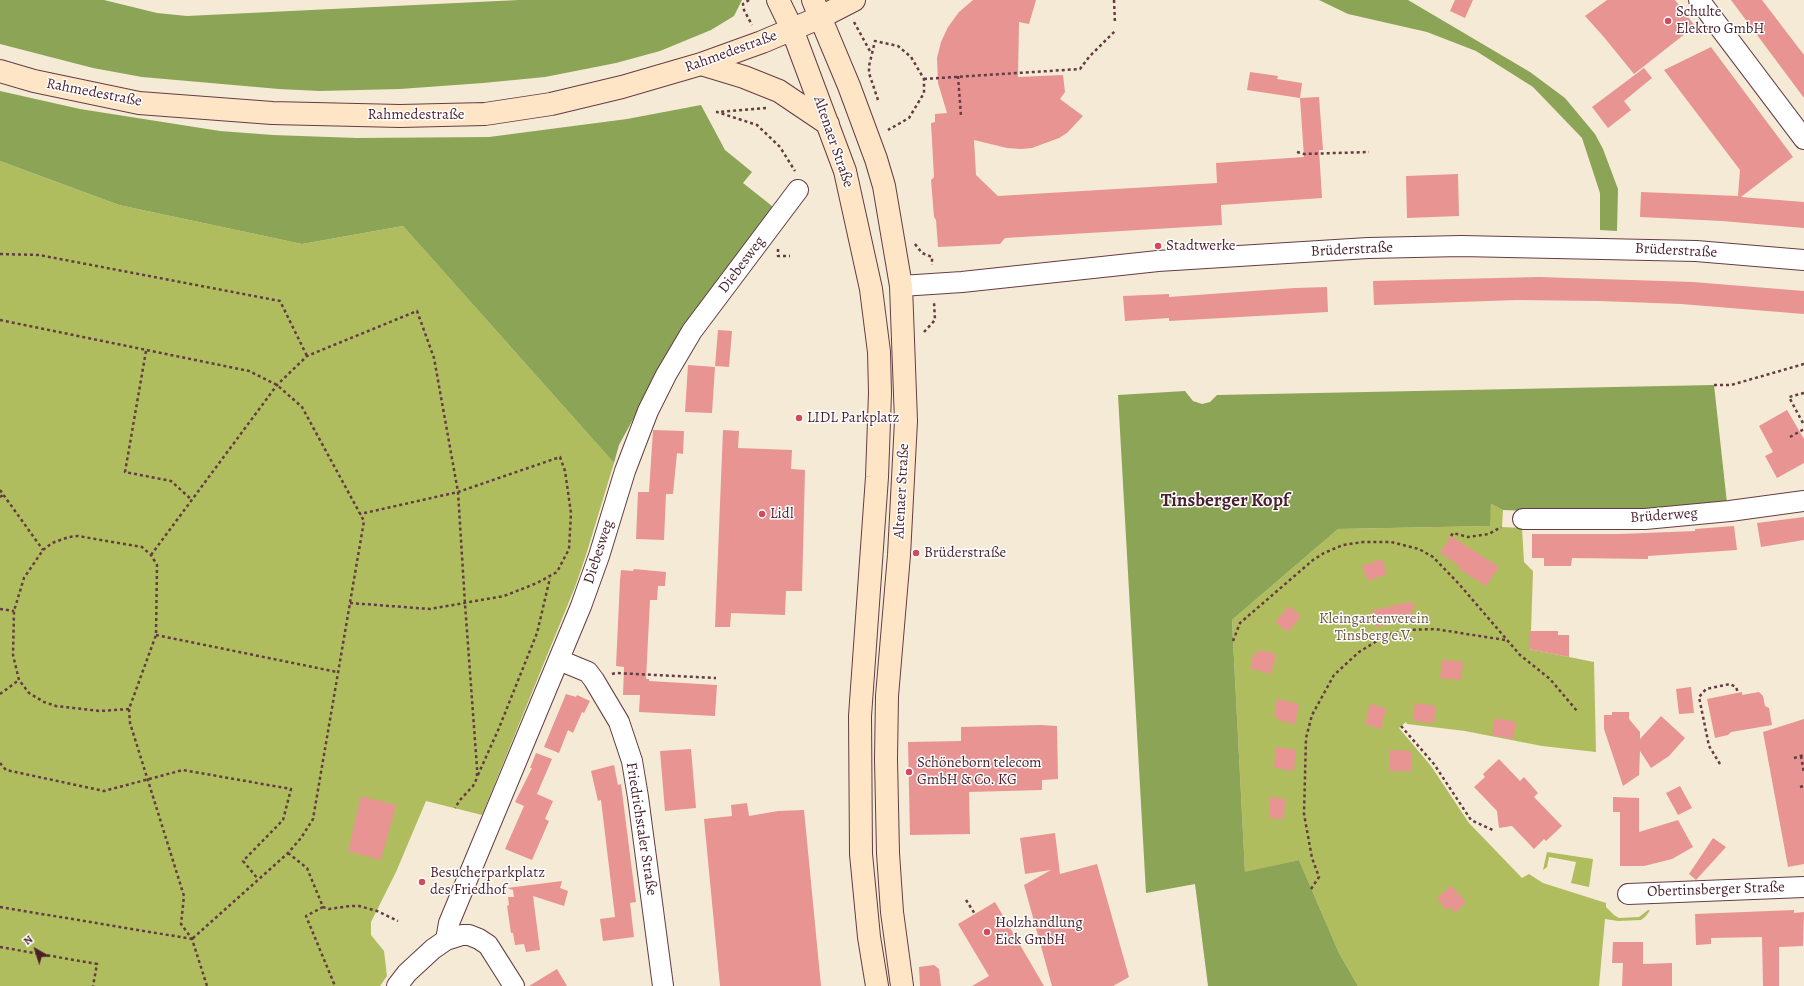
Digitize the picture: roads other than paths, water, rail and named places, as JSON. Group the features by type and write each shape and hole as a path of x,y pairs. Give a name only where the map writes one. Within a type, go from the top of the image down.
{"main road":[{"name":"Altenaer Straße","path":"778,0 792,29 845,172 871,289 879,352 880,393 877,477 862,697 861,854 876,986"},
{"name":"Rahmedestraße","path":"0,71 34,81 139,103 272,113 400,116 485,114 551,104 640,83 701,64 754,45 792,29 817,8 849,3"},
{"name":"Altenaer Straße","path":"817,8 849,86 884,186 902,286 906,421 899,555 887,696 888,853 892,912 902,986"},
{"path":"701,64 744,77 779,91 828,124"},
{"path":"871,289 902,286"},
{"path":"865,648 892,648"},
{"path":"862,697 887,696"},
{"path":"861,854 888,853"},
{"path":"867,916 892,912"}],"street":[{"path":"1699,0 1804,139"},
{"name":"Diebesweg","path":"446,940 449,923 559,660 599,556 624,471 648,411 692,331 798,190"},
{"name":"Brüderstraße","path":"902,286 962,282 1107,265 1179,259 1368,248 1461,246 1696,251 1804,260"},
{"name":"Brüderweg","path":"1523,519 1645,519 1730,511 1804,501"},
{"name":"Friedrichstaler Straße","path":"559,660 588,672 594,680 619,722 632,761 663,986"},
{"name":"Obertinsberger Straße","path":"1628,894 1804,887"},
{"path":"397,986 407,973 446,940 462,935 469,935 488,945 514,986"}],"place":[{"name":"Schulte Elektro GmbH","path":"1668,21"},
{"name":"Stadtwerke","path":"1158,246"},
{"name":"LIDL Parkplatz","path":"799,418"},
{"name":"Lidl","path":"762,514"},
{"name":"Brüderstraße","path":"916,553"},
{"name":"Schöneborn telecom GmbH & Co. KG","path":"909,772"},
{"name":"Besucherparkplatz des Friedhof","path":"422,882"},
{"name":"Holzhandlung Eick GmbH","path":"987,932"}],"district":[{"name":"Tinsberger Kopf","path":"1225,501"}],"park label":[{"name":"Kleingartenverein Tinsberg e.V.","path":"1374,628"}]}
